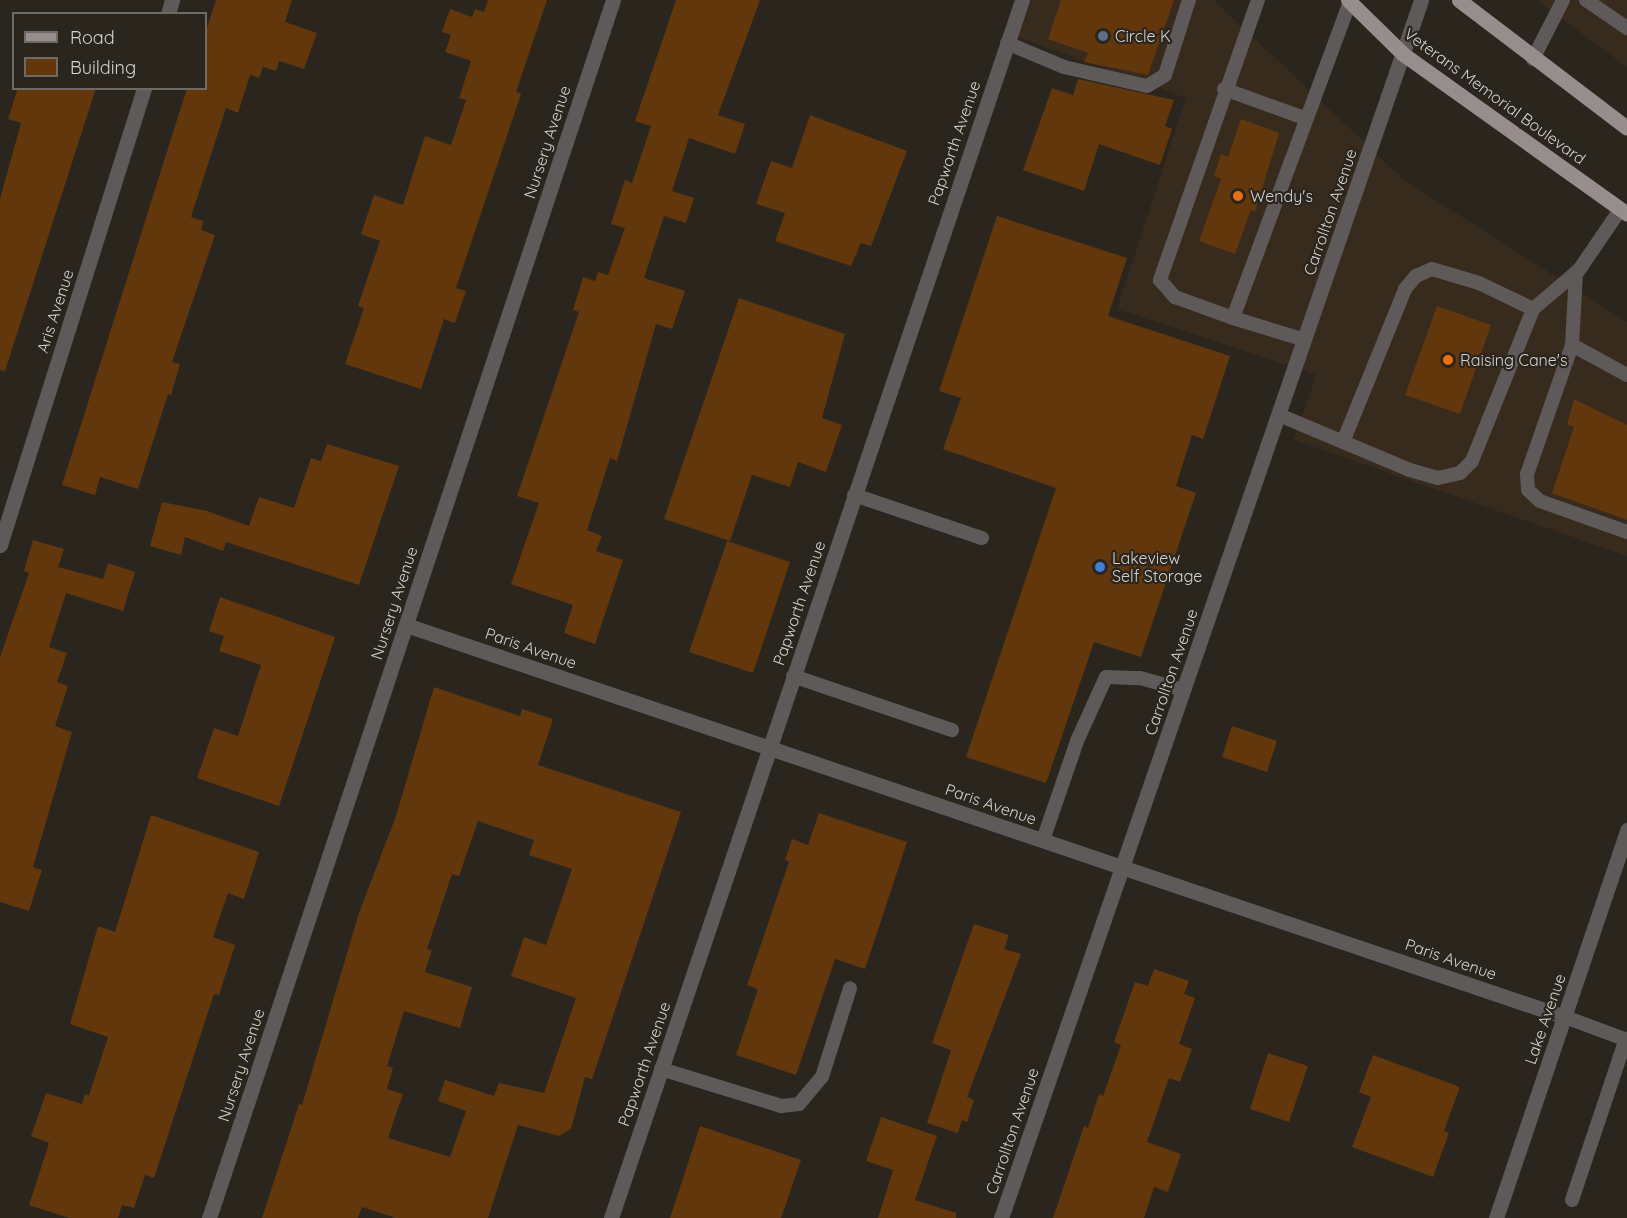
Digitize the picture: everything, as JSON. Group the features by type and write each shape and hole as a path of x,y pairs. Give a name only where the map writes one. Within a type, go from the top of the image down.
{"main road":[{"path":"1458,0 1627,128"},
{"name":"Veterans Memorial Boulevard","path":"1349,1 1403,54 1625,214"}],"street":[{"name":"Nursery Avenue","path":"209,1218 613,0"},
{"name":"Papworth Avenue","path":"611,1218 1022,0"},
{"name":"Carrollton Avenue","path":"1001,1218 1421,0"},
{"name":"Aris Avenue","path":"0,545 143,90"},
{"name":"Paris Avenue","path":"406,625 1564,1017"},
{"name":"Lake Avenue","path":"1496,1218 1627,831"}],"lane":[{"path":"1007,43 1064,67 1147,86 1165,75 1189,0"},
{"path":"1258,0 1224,89 1160,280 1175,297 1305,340"},
{"path":"1533,59 1563,0"},
{"path":"1586,0 1627,28"},
{"path":"1233,318 1349,1"},
{"path":"1224,89 1307,119"},
{"path":"1279,415 1438,478 1460,473 1472,461 1533,309 1576,272 1625,214"},
{"path":"1343,442 1405,289 1416,276 1432,270 1441,272 1479,283 1533,309"},
{"path":"1576,272 1572,345 1527,474 1528,490 1540,501 1627,532"},
{"path":"1572,345 1627,375"},
{"path":"854,495 982,538"},
{"path":"793,676 952,730"},
{"path":"1043,840 1077,741 1106,678 1140,678 1184,690"},
{"path":"661,1069 781,1106 799,1104 822,1077 850,988"},
{"path":"1564,1017 1626,1040 1572,1200"}],"shaded area":[{"path":"1032,0 1214,0 1404,180 1627,322 1627,556 1294,440 1316,375 1117,309 1186,98 1018,37"},
{"path":"1537,0 1627,0 1627,67"}],"building":[{"path":"216,0 292,0 285,22 317,33 304,69 279,61 276,71 263,67 259,78 250,75 238,113 226,108 191,217 203,221 201,230 215,235 172,362 180,364 171,395 168,394 138,489 100,477 95,495 62,485 186,90 207,90 207,28"},
{"path":"488,0 547,0 516,92 521,94 456,288 466,291 455,323 444,319 421,389 345,364 364,308 358,306 380,241 361,234 374,195 403,205 425,136 451,145 466,100 459,98 471,61 445,52 451,35 442,32 450,9 472,17 475,9 484,12"},
{"path":"676,0 760,0 718,115 745,124 735,154 689,138 672,191 694,198 686,223 664,216 644,278 685,291 672,329 656,324 617,461 610,458 587,530 602,536 596,551 623,560 595,644 564,633 573,605 511,584 539,503 517,496 579,312 573,310 583,277 595,281 598,272 608,275 625,228 611,224 625,180 632,183 651,126 635,121"},
{"path":"1061,0 1174,0 1148,75 1084,62 1088,53 1048,39"},
{"path":"1078,79 1174,100 1165,126 1172,129 1160,165 1099,144 1084,191 1023,170 1052,88 1073,95"},
{"path":"17,90 95,90 5,371 0,370 0,199 21,123 8,119"},
{"path":"810,115 907,151 871,246 861,243 851,266 775,241 785,213 756,204 771,161 792,168"},
{"name":"Wendy's","path":"1241,119 1279,133 1255,212 1251,210 1235,254 1199,241 1221,179 1214,176 1221,154 1228,157"},
{"path":"997,216 1127,258 1108,316 1230,356 1203,439 1192,435 1176,486 1196,493 1141,657 1094,642 1046,783 966,757 1056,488 943,449 961,398 939,391"},
{"path":"739,298 845,334 822,418 842,425 826,472 798,462 790,487 752,475 730,541 664,519"},
{"name":"Raising Cane's","path":"1437,306 1491,325 1460,414 1405,395"},
{"path":"1574,399 1627,425 1627,520 1552,493 1574,427 1567,425"},
{"path":"327,444 399,466 359,585 226,542 223,551 185,537 181,555 150,546 162,502 207,511 249,526 259,497 294,508 311,458 321,461"},
{"path":"33,540 64,549 58,567 103,579 108,563 135,572 123,611 66,593 49,647 67,653 57,682 68,686 55,726 72,732 33,867 42,870 29,911 0,902 0,657 29,573 24,571"},
{"path":"727,541 790,562 753,673 689,652"},
{"path":"220,597 335,637 279,806 197,778 214,728 238,736 261,665 219,651 224,636 209,631"},
{"path":"434,687 520,716 522,709 553,719 538,765 681,812 592,1079 585,1077 571,1129 559,1136 518,1125 488,1218 396,1218 362,1207 358,1218 262,1218 299,1104 302,1105 359,913 396,816","holes":["478,821 534,840 529,855 572,869 546,945 524,937 511,976 576,998 544,1093 499,1083 494,1096 445,1080 438,1101 466,1111 450,1157 388,1138 403,1094 387,1089 393,1068 387,1066 404,1011 460,1028 472,987 425,972 432,950 427,949 452,874 459,876"]},
{"path":"1232,726 1277,741 1267,772 1222,757"},
{"path":"819,813 907,842 865,969 835,959 796,1075 736,1055 758,989 747,985 789,862 785,860 792,839 808,845"},
{"path":"151,815 259,852 244,899 228,893 213,937 235,945 219,995 214,994 154,1178 145,1175 134,1208 122,1205 118,1218 69,1218 29,1205 49,1143 31,1136 46,1093 82,1104 85,1094 89,1095 108,1037 70,1024 98,926 115,932"},
{"path":"974,924 1009,935 1004,949 1021,954 967,1097 974,1100 967,1122 962,1120 958,1133 927,1123 951,1050 932,1043"},
{"path":"1154,969 1189,981 1184,994 1195,998 1179,1044 1192,1049 1180,1082 1169,1078 1147,1142 1181,1154 1168,1192 1154,1187 1144,1218 1053,1218 1084,1126 1088,1128 1099,1094 1103,1096 1121,1045 1114,1042 1135,982 1148,986"},
{"path":"1268,1053 1308,1066 1289,1122 1250,1109"},
{"path":"1373,1055 1460,1087 1444,1131 1449,1133 1433,1177 1352,1147 1371,1097 1359,1092"},
{"path":"881,1117 937,1136 915,1200 956,1213 956,1218 878,1218 893,1170 866,1161"},
{"path":"700,1126 801,1160 781,1218 670,1218"}],"place":[{"name":"Circle K","path":"1103,36"},
{"name":"Wendy's","path":"1238,196"},
{"name":"Raising Cane's","path":"1448,360"},
{"name":"Lakeview Self Storage","path":"1100,567"}]}
